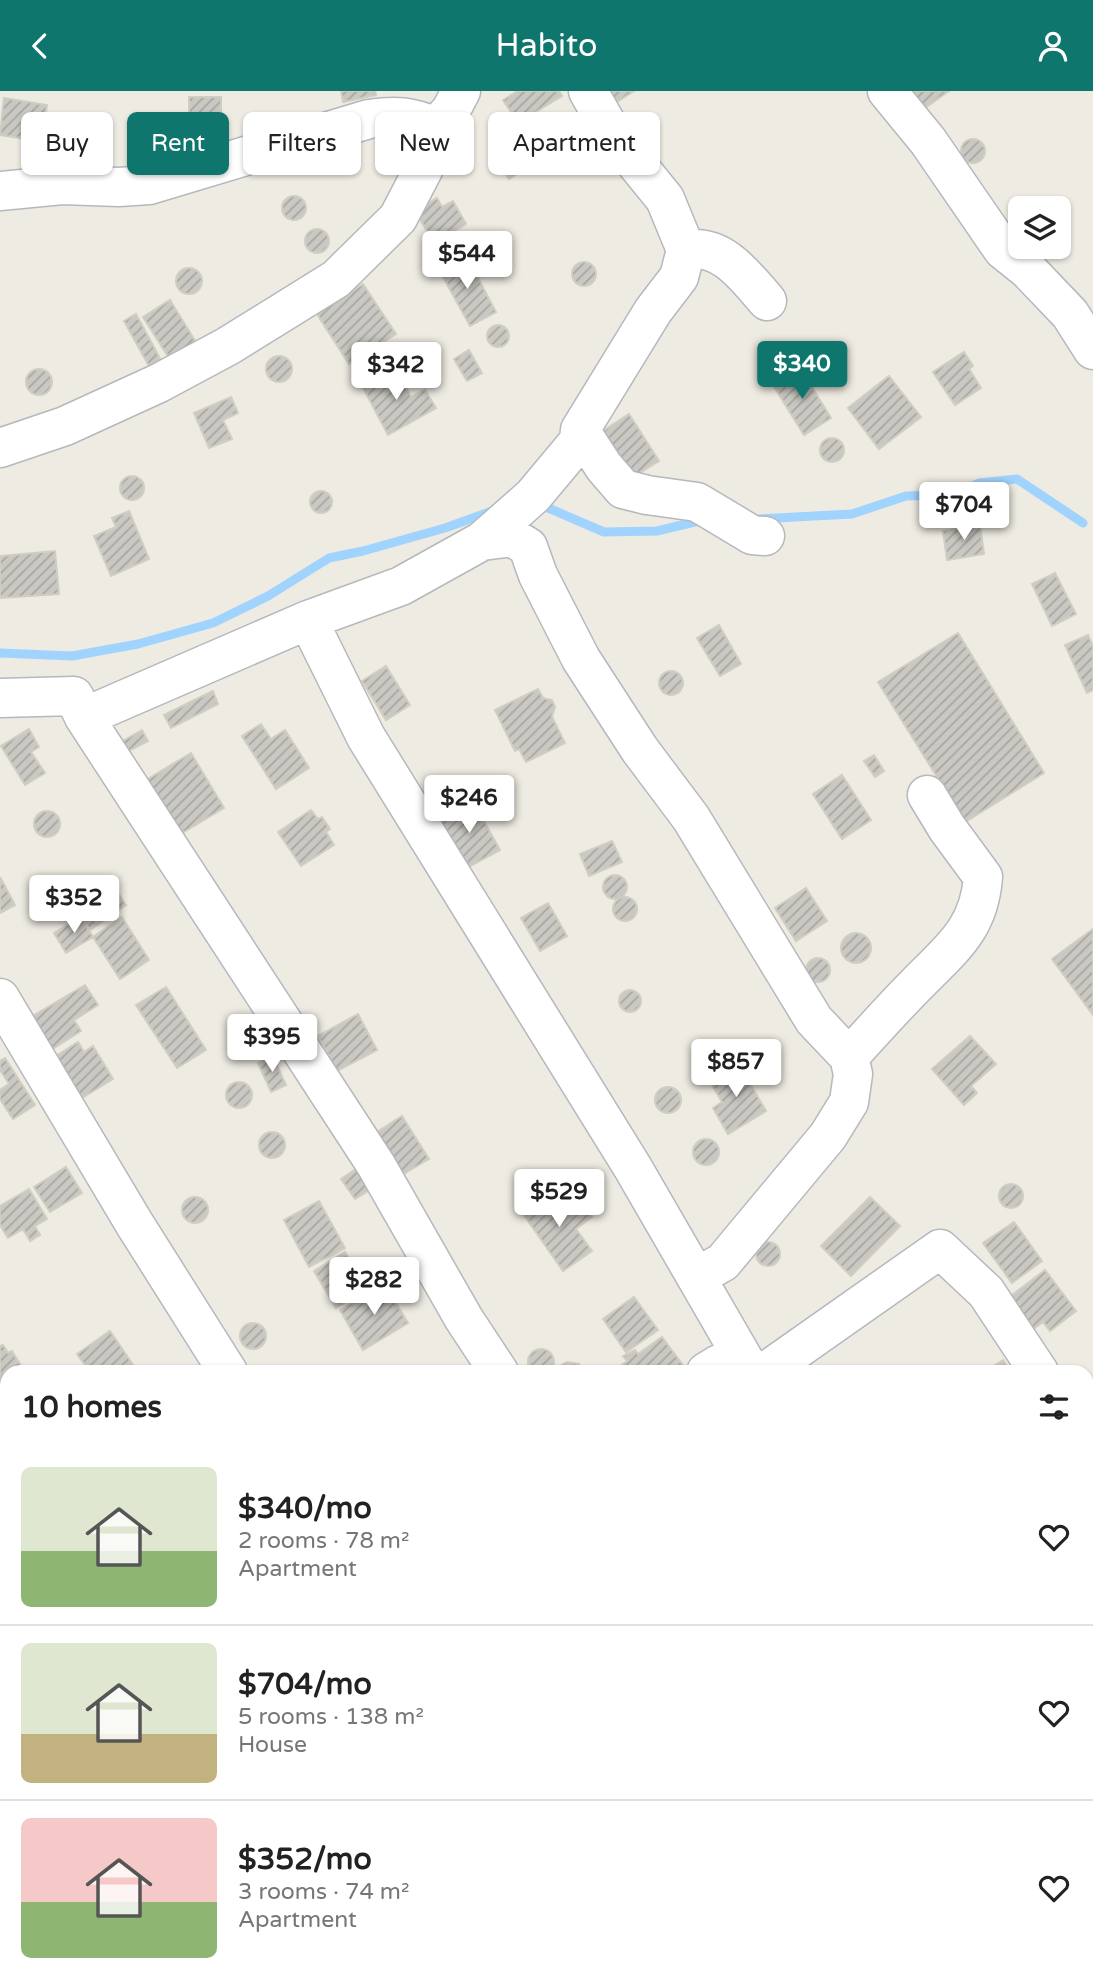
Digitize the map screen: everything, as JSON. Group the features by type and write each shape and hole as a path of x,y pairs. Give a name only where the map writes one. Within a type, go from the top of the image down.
{"street":[{"path":"449,112 461,91"},
{"path":"84,717 309,620 401,586 482,541 533,496 579,442 580,429 653,310 679,277 686,250 665,199 612,135 588,91"},
{"path":"887,91 928,141 1003,250 1028,270 1070,314 1093,350"},
{"path":"0,191 62,185 149,185 375,118"},
{"path":"0,448 65,426 159,383 228,346 336,279 398,218 420,175"},
{"path":"686,250 698,248 726,259 745,275 767,302"},
{"path":"580,429 604,467 623,489 697,502 752,535 765,536"},
{"path":"482,541 512,537 528,547 538,575 581,659 640,750 691,818 814,1020 849,1057 853,1074 849,1102 828,1136 723,1262 696,1277"},
{"path":"309,620 366,737 633,1168 747,1365"},
{"path":"0,698 74,696 84,717 376,1165 464,1319 494,1365"},
{"path":"849,1057 951,950 968,928 981,899 983,877 927,795"},
{"path":"0,998 134,1223 224,1365"},
{"path":"775,1365 940,1248 986,1292 1035,1365"}],"building":[{"path":"341,91 375,91 376,95 343,102"},
{"path":"518,91 559,91 562,96 536,112 511,112 503,100"},
{"path":"604,91 634,91 614,104"},
{"path":"909,91 949,91 922,110"},
{"path":"189,97 221,97 221,112 189,112"},
{"path":"4,98 47,105 46,112 21,112 21,138 0,135"},
{"path":"973,139 981,143 985,151 981,159 973,163 965,159 961,151 965,143"},
{"path":"294,196 302,200 306,208 302,216 294,220 286,216 282,208 286,200"},
{"path":"437,198 442,207 453,201 466,224 434,243 415,211"},
{"path":"317,229 325,233 329,241 325,249 317,253 309,249 305,241 309,233"},
{"path":"461,256 473,278 477,276 496,312 470,326 438,268"},
{"path":"584,262 592,266 596,274 592,282 584,286 576,282 572,274 576,266"},
{"path":"189,268 198,272 202,281 198,290 189,294 180,290 176,281 180,272"},
{"path":"363,284 396,334 349,364 317,314"},
{"path":"170,300 197,344 171,361 143,317"},
{"path":"136,314 162,362 150,368 124,321"},
{"path":"494,325 502,325 509,332 509,340 502,347 494,347 487,340 487,332"},
{"path":"469,350 482,373 467,381 454,359"},
{"path":"964,352 973,366 969,369 981,388 955,405 933,372"},
{"path":"279,356 288,360 292,369 288,378 279,382 270,378 266,369 270,360"},
{"path":"395,368 411,397 425,389 436,408 388,435 362,386"},
{"path":"800,368 831,418 804,435 773,385"},
{"path":"39,369 48,373 52,382 48,391 39,395 30,391 26,382 30,373"},
{"path":"889,376 921,417 879,449 848,408"},
{"path":"231,397 238,413 223,420 232,439 209,448 194,413"},
{"path":"629,414 659,461 630,479 600,433"},
{"path":"832,438 840,442 844,450 840,458 832,462 824,458 820,450 824,442"},
{"path":"132,476 140,480 144,488 140,496 132,500 124,496 120,488 124,480"},
{"path":"317,491 325,491 332,498 332,506 325,513 317,513 310,506 310,498"},
{"path":"129,511 149,559 111,576 94,536 116,527 112,518"},
{"path":"980,525 984,554 947,560 943,531"},
{"path":"55,551 59,594 0,598 0,556"},
{"path":"1055,573 1076,614 1052,626 1032,584"},
{"path":"719,625 741,664 720,676 697,638"},
{"path":"958,633 1044,773 965,822 878,682"},
{"path":"1088,635 1093,646 1093,690 1087,693 1065,645"},
{"path":"386,666 410,705 386,720 362,681"},
{"path":"671,671 679,675 683,683 679,691 671,695 663,691 659,683 663,675"},
{"path":"538,689 543,698 552,700 555,707 552,717 565,743 526,762 519,749 515,751 495,710"},
{"path":"213,691 218,704 171,728 164,715"},
{"path":"261,724 271,739 285,730 309,768 276,789 242,736"},
{"path":"29,729 39,747 31,752 45,773 25,785 1,746"},
{"path":"142,730 148,741 127,752 121,742"},
{"path":"191,753 224,808 179,835 146,780"},
{"path":"874,755 884,771 875,777 864,761"},
{"path":"842,775 871,820 842,839 813,794"},
{"path":"473,801 500,850 465,869 438,820"},
{"path":"311,810 318,819 322,817 330,829 326,832 334,845 301,866 278,832"},
{"path":"47,811 56,815 60,824 56,833 47,837 38,833 34,824 38,815"},
{"path":"612,841 622,862 589,876 580,854"},
{"path":"615,875 623,879 627,887 623,895 615,899 607,895 603,887 607,879"},
{"path":"0,877 15,905 0,913"},
{"path":"806,888 827,921 796,941 775,908"},
{"path":"99,893 104,902 118,893 126,905 90,930 76,909"},
{"path":"625,897 634,900 637,909 634,918 625,921 616,918 613,909 616,900"},
{"path":"548,903 567,936 540,951 521,918"},
{"path":"81,917 93,937 66,953 54,933"},
{"path":"122,917 149,960 120,979 93,937"},
{"path":"1093,929 1093,1015 1052,959"},
{"path":"856,933 867,937 871,948 867,959 856,963 845,959 841,948 845,937"},
{"path":"818,958 826,962 830,970 826,978 818,982 810,978 806,970 810,962"},
{"path":"85,985 98,1005 74,1020 81,1031 46,1053 26,1020"},
{"path":"166,987 206,1050 177,1068 136,1005"},
{"path":"630,990 638,993 641,1001 638,1009 630,1012 622,1009 619,1001 622,993"},
{"path":"358,1014 377,1050 337,1071 318,1036"},
{"path":"970,1036 996,1064 971,1086 977,1093 964,1105 932,1069"},
{"path":"78,1042 84,1052 93,1046 113,1079 82,1098 56,1056"},
{"path":"273,1057 286,1085 271,1092 258,1063"},
{"path":"5,1058 35,1105 13,1119 0,1099 0,1090 9,1084 0,1070 0,1061"},
{"path":"738,1063 766,1111 728,1134 713,1108 722,1102 709,1080"},
{"path":"239,1082 248,1086 252,1095 248,1104 239,1108 230,1104 226,1095 230,1086"},
{"path":"668,1087 677,1091 681,1100 677,1109 668,1113 659,1109 655,1100 659,1091"},
{"path":"402,1116 429,1159 402,1175 377,1132"},
{"path":"272,1132 281,1136 285,1145 281,1154 272,1158 263,1154 259,1145 263,1136"},
{"path":"706,1139 715,1143 719,1152 715,1161 706,1165 697,1161 693,1152 697,1143"},
{"path":"66,1167 82,1193 50,1212 34,1187"},
{"path":"356,1169 370,1190 355,1199 341,1179"},
{"path":"1011,1184 1019,1188 1023,1196 1019,1204 1011,1208 1003,1204 999,1196 1003,1188"},
{"path":"29,1189 47,1219 35,1226 40,1235 30,1241 23,1229 8,1238 0,1225 0,1206"},
{"path":"549,1191 563,1212 580,1200 592,1217 576,1229 592,1251 563,1271 521,1211"},
{"path":"195,1197 204,1201 208,1210 204,1219 195,1223 186,1219 182,1210 186,1201"},
{"path":"870,1197 900,1226 851,1276 821,1246"},
{"path":"319,1201 345,1248 309,1267 284,1220"},
{"path":"1014,1222 1042,1261 1012,1283 983,1243"},
{"path":"768,1242 776,1246 780,1254 776,1262 768,1266 760,1262 756,1254 760,1246"},
{"path":"345,1252 367,1289 336,1308 314,1271"},
{"path":"1045,1270 1076,1311 1050,1331 1043,1322 1028,1333 1004,1301"},
{"path":"384,1283 408,1323 363,1350 340,1310"},
{"path":"634,1297 658,1330 626,1352 603,1319"},
{"path":"253,1323 262,1327 266,1336 262,1345 253,1349 244,1345 240,1336 244,1327"},
{"path":"110,1331 133,1365 85,1365 77,1354"},
{"path":"662,1337 683,1365 622,1365 627,1361 623,1356 635,1350 638,1354"},
{"path":"3,1345 8,1353 12,1351 21,1365 0,1365 0,1346"},
{"path":"536,1350 546,1350 553,1357 553,1365 529,1365 529,1357"},
{"path":"567,1362 580,1365 562,1365"}],"waterway":[{"path":"759,519 852,514 906,496 953,495 979,483 1017,479 1083,523"},
{"path":"539,510 546,507 604,532 657,531 703,520"},
{"path":"0,653 72,656 138,644 213,623 268,596 329,558 445,528 492,511"}]}
